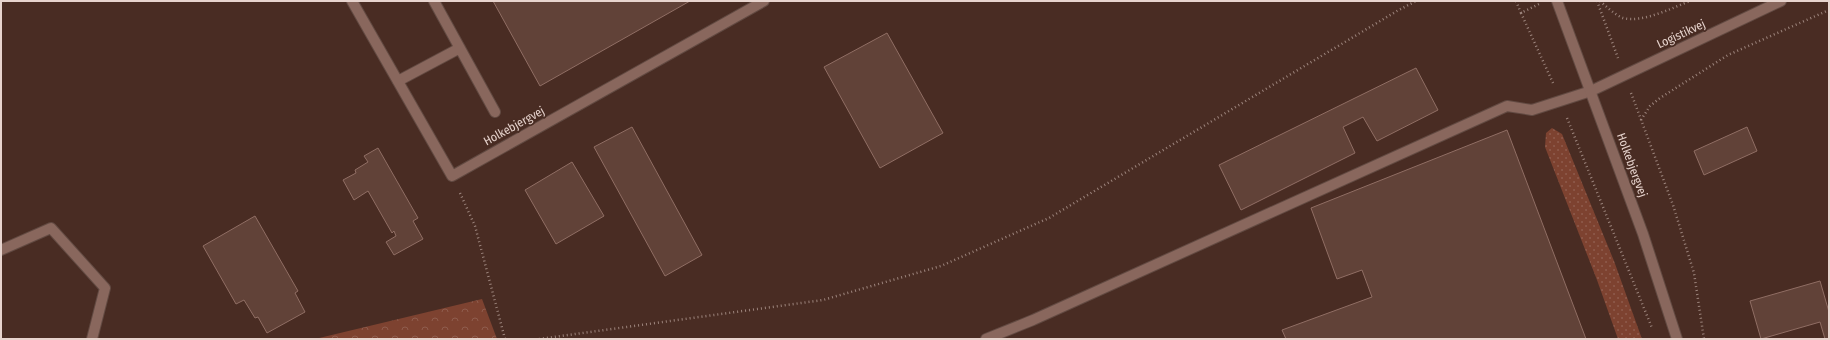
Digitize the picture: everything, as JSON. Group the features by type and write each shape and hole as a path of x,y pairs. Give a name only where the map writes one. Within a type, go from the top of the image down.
{"street":[{"path":"352,1 452,176"},
{"path":"434,1 495,112"},
{"name":"Holkebjergvej","path":"452,176 764,1"},
{"name":"Holkebjergvej","path":"1557,1 1643,234 1677,339"},
{"name":"Logistikvej","path":"986,339 1033,320 1507,106 1532,110 1561,102 1591,91 1782,1"},
{"path":"398,81 460,48"},
{"path":"1,250 51,228 105,288 92,339"}],"path":[{"path":"539,339 823,300 941,266 1049,218 1416,1"},
{"path":"1516,1 1561,102 1654,334"},
{"path":"1521,13 1545,1"},
{"path":"1597,1 1674,204 1694,273 1704,339"},
{"path":"1600,1 1614,13 1624,18 1645,18 1690,1"},
{"path":"1641,120 1650,106 1660,98 1728,55 1829,10"},
{"path":"452,176 475,226 505,339"}],"green space":[{"path":"1552,128 1562,134 1614,261 1642,339 1618,339 1597,280 1545,147 1546,133"},
{"path":"482,299 497,339 315,339"}],"building":[{"path":"493,1 690,1 540,86"},
{"path":"887,33 943,133 880,168 824,67"},
{"path":"1416,68 1438,110 1377,141 1363,117 1343,127 1355,153 1241,210 1219,165"},
{"path":"632,127 702,255 665,276 594,147"},
{"path":"1747,127 1757,151 1704,175 1694,151"},
{"path":"1507,130 1586,339 1286,339 1282,330 1372,297 1362,270 1337,279 1311,208"},
{"path":"378,148 418,218 413,221 423,239 394,255 386,242 396,236 394,231 392,233 368,191 354,200 343,180 356,173 355,170 368,162 364,156"},
{"path":"572,162 604,216 556,244 525,190"},
{"path":"255,216 298,291 295,293 305,312 267,333 258,317 255,318 244,300 236,304 203,246"},
{"path":"1820,281 1829,312 1829,339 1825,339 1820,322 1761,339 1750,301"}]}
